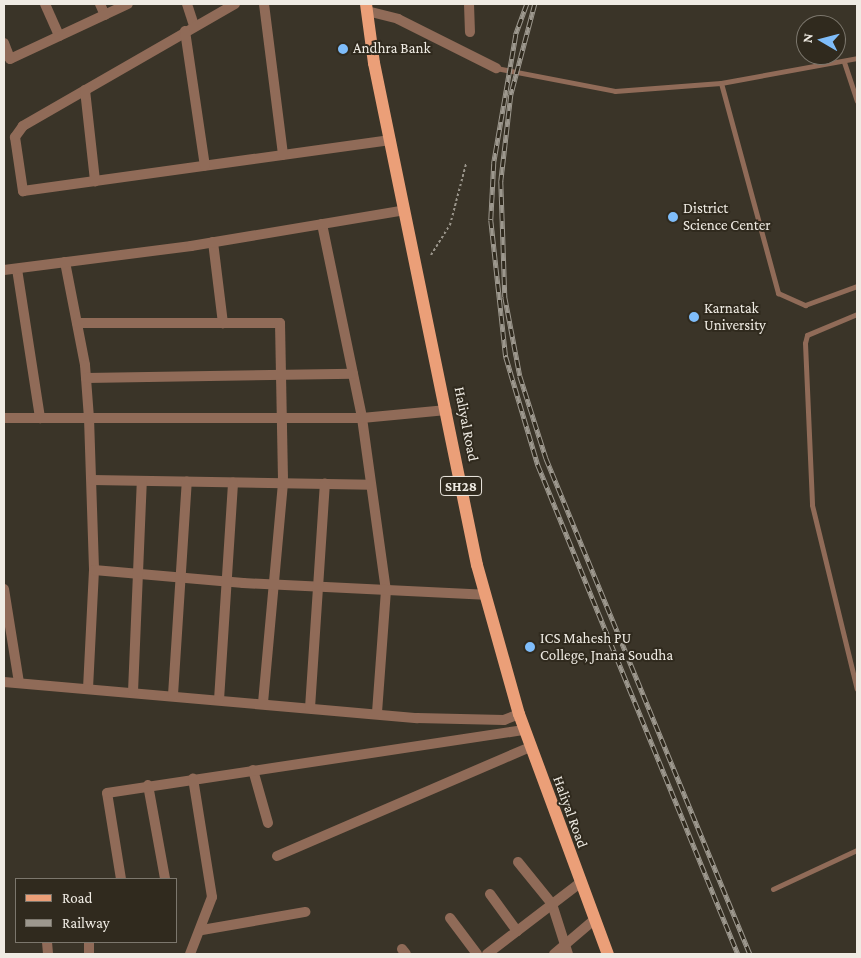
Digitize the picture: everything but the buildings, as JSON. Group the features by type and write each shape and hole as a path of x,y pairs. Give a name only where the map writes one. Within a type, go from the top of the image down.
{"main road":[{"name":"Haliyal Road","path":"366,7 390,140 485,595 524,730 608,954"}],"street":[{"path":"45,4 59,36"},
{"path":"100,4 105,15"},
{"path":"4,44 10,59 128,4"},
{"path":"187,4 205,166"},
{"path":"235,4 189,28 24,126 15,137 22,191 390,140"},
{"path":"264,4 282,155"},
{"path":"469,4 470,32"},
{"path":"366,7 398,19 496,68"},
{"path":"85,90 95,181"},
{"path":"4,270 213,242 405,210"},
{"path":"322,224 362,418 386,590 377,714"},
{"path":"213,242 223,323"},
{"path":"65,262 86,378 89,418 94,570 88,688"},
{"path":"17,269 40,418"},
{"path":"77,323 280,323 283,373 283,483 263,704"},
{"path":"86,378 283,373 353,374"},
{"path":"4,418 362,418 447,410"},
{"path":"92,480 371,485"},
{"path":"133,692 141,574 142,481"},
{"path":"173,695 187,482"},
{"path":"219,700 233,482"},
{"path":"310,708 320,587 325,484"},
{"path":"94,570 227,582 485,595"},
{"path":"4,589 6,614 19,683"},
{"path":"4,682 377,714 504,720 519,714"},
{"path":"122,878 106,793 193,778 524,730"},
{"path":"277,856 530,747"},
{"path":"253,770 268,823"},
{"path":"190,954 202,930 212,897 193,778"},
{"path":"148,785 165,878"},
{"path":"518,862 552,904 567,950"},
{"path":"487,954 580,883"},
{"path":"490,894 517,931"},
{"path":"202,930 305,912"},
{"path":"450,918 477,954"},
{"path":"554,954 567,950 594,920"}],"lane":[{"path":"496,68 616,91 722,83 827,65"},
{"path":"845,65 857,101"},
{"path":"722,83 778,293 805,305 857,286"},
{"path":"857,314 807,335 805,343 812,505 857,689"},
{"path":"773,889 857,850"}],"path":[{"path":"431,255 450,226 466,164"}],"railway":[{"path":"527,4 516,35 494,163 491,220 506,357 538,465 738,954"},
{"path":"535,4 511,95 501,181 505,297 520,376 546,458 750,954"}],"place":[{"name":"Andhra Bank","path":"343,49"},
{"name":"District Science Center","path":"673,217"},
{"name":"Karnatak University","path":"694,317"},
{"name":"ICS Mahesh PU College, Jnana Soudha","path":"530,647"}]}
